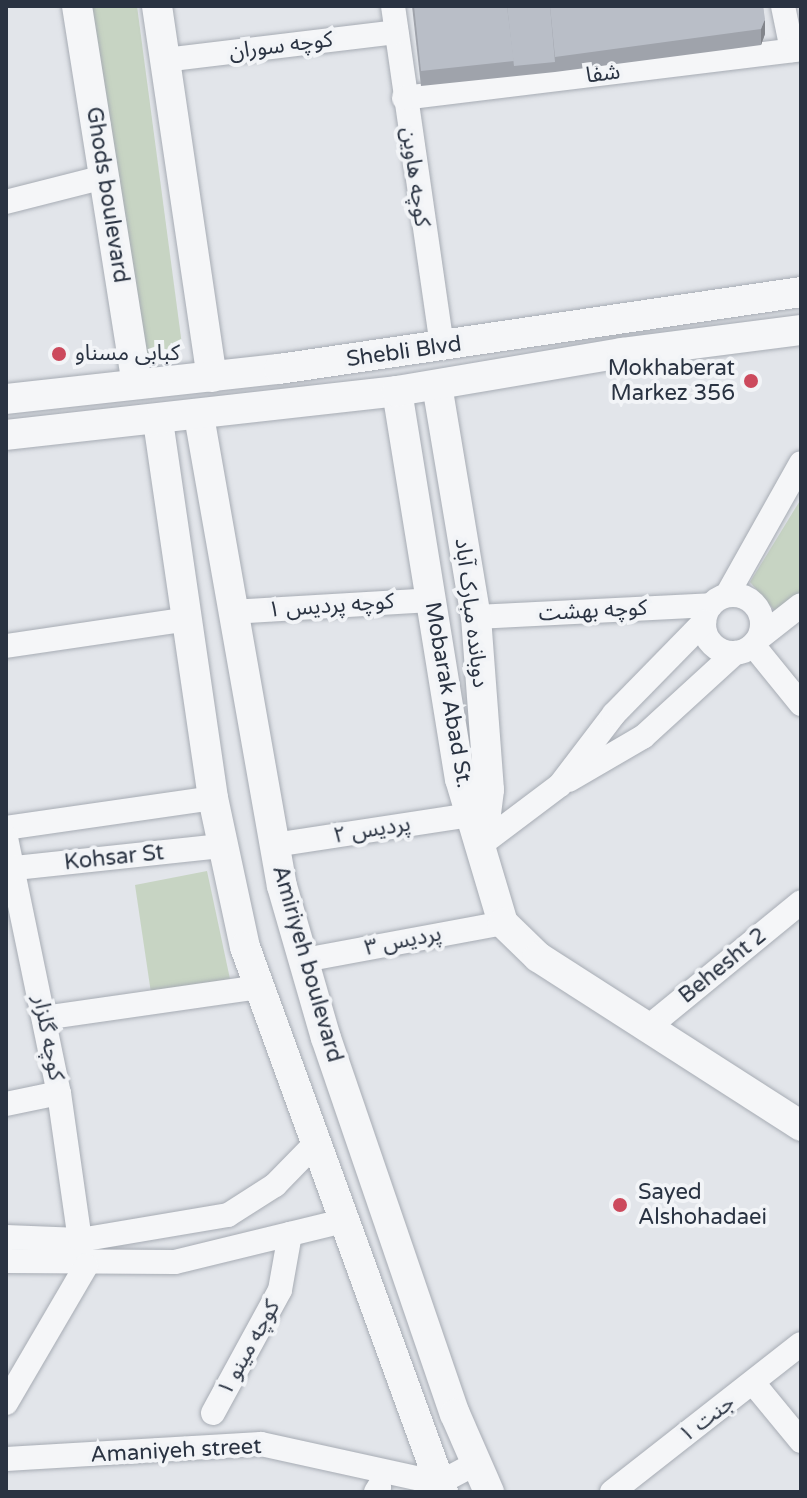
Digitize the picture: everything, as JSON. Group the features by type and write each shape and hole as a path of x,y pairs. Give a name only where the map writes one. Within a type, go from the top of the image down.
{"street":[{"name":"Ghods boulevard","path":"77,6 137,383"},
{"path":"157,6 212,377"},
{"name":"کوچه هاوین","path":"393,6 442,347"},
{"path":"783,6 796,50"},
{"name":"کوچه سوران","path":"165,60 396,32"},
{"name":"شفا","path":"404,98 796,50"},
{"path":"6,202 104,177"},
{"name":"Shebli Blvd","path":"6,399 212,377 442,347 801,292"},
{"name":"Shebli Blvd","path":"6,435 158,421 397,391 622,353 801,330"},
{"name":"دوبانده مبارک آباد","path":"437,385 476,617 489,790 483,843"},
{"name":"Mobarak Abad St.","path":"397,391 460,779 483,843 503,923"},
{"name":"Amiriyeh boulevard","path":"199,416 274,845 304,960 326,1038 474,1464 489,1492"},
{"path":"158,421 221,846 259,987 441,1488 474,1464"},
{"path":"560,785 614,714 714,607 801,463"},
{"name":"کوچه پردیس ۱","path":"231,612 431,600"},
{"path":"714,607 753,602 762,619 749,645"},
{"path":"483,843 560,785 643,737 749,645 801,605"},
{"path":"714,607 710,641 749,645 801,704"},
{"name":"کوچه بهشت","path":"476,617 714,607"},
{"path":"6,646 188,619"},
{"name":"Kohsar St","path":"6,828 213,798"},
{"name":"پردیس ۲","path":"274,845 471,815"},
{"name":"کوچه گلزار","path":"6,838 59,1093 80,1240"},
{"name":"Kohsar St","path":"10,869 221,846"},
{"name":"Behesht 2","path":"646,1029 801,902"},
{"path":"503,923 527,949 646,1029 801,1126"},
{"name":"پردیس ۳","path":"304,960 503,923"},
{"path":"44,1018 259,987"},
{"path":"282,1053 326,1038"},
{"path":"6,1104 59,1093"},
{"path":"6,1237 80,1240 228,1215 275,1185 315,1144"},
{"path":"6,1261 86,1266 175,1262 343,1221"},
{"name":"کوچه مینو ۱","path":"213,1413 280,1290 290,1234"},
{"path":"6,1403 86,1266"},
{"name":"جنت ۱","path":"612,1492 754,1384 801,1344"},
{"path":"754,1384 801,1441"},
{"name":"Amaniyeh street","path":"6,1459 261,1444 441,1488"}],"green space":[{"path":"82,6 137,6 182,345 144,360"},
{"path":"801,499 801,591 775,611 750,582"},
{"path":"207,871 230,979 151,993 135,885"}],"building":[{"path":"414,6 507,6 514,61 421,71"},
{"path":"507,6 550,6 555,62 514,66"},
{"path":"550,6 763,6 765,19 761,29 555,57"}],"place":[{"name":"کبابی مسناو","path":"59,354"},
{"name":"Mokhaberat Markez 356","path":"751,381"},
{"name":"Sayed Alshohadaei","path":"620,1205"}]}
